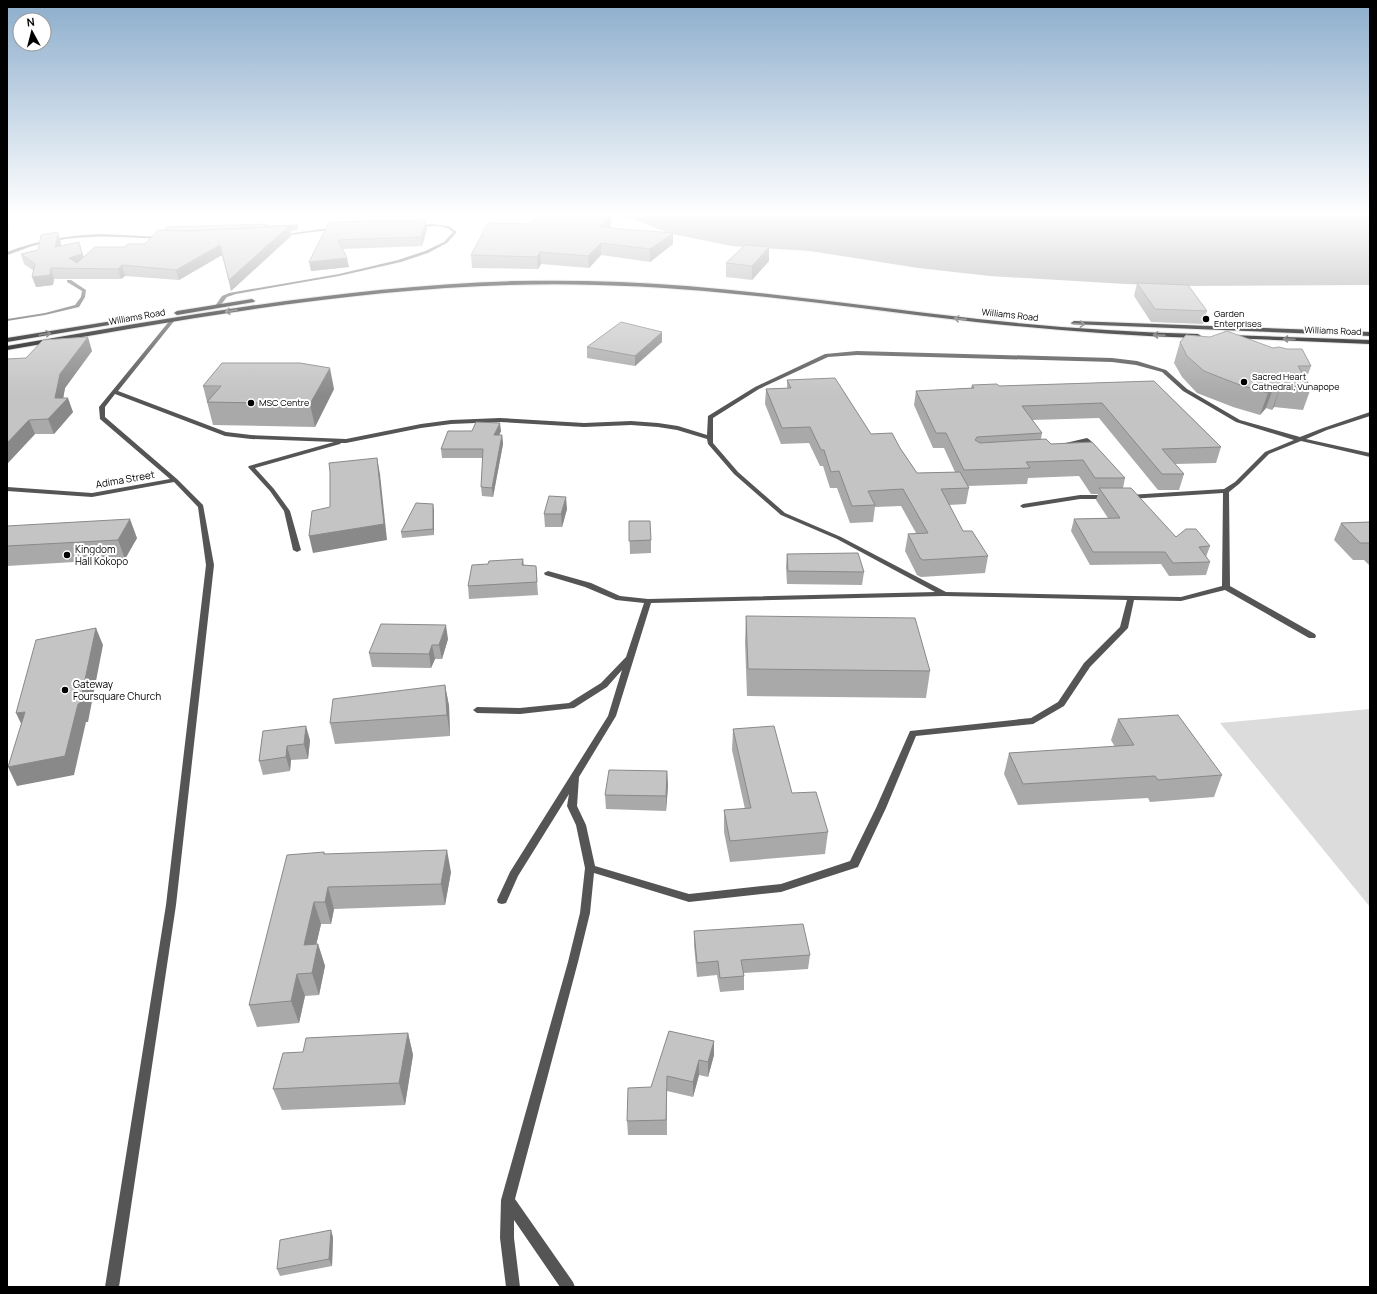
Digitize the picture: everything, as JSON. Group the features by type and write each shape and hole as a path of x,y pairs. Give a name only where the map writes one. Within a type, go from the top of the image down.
{"main road":[{"name":"Williams Road","path":"7,340 217,306 349,288 415,282 495,279 604,278 668,281 741,287 1044,321 1120,326 1370,334"},
{"name":"Williams Road","path":"7,348 173,320 352,294 413,288 496,284 596,283 648,285 732,292 950,318 1096,332 1207,337"},
{"name":"Williams Road","path":"1223,337 1370,342"}],"street":[{"path":"217,306 228,294 318,280 338,275"},
{"path":"7,320 45,314 77,306 83,297 84,290 69,281"},
{"path":"112,1287 171,905 210,565 201,506 175,480 102,418 102,407 173,320"},
{"path":"945,594 839,538 782,514 736,473 710,443 710,417 757,388 827,355 857,353 1104,360 1137,363 1164,371 1185,390 1238,421 1299,439 1370,456"},
{"path":"114,392 225,434 251,437 346,441"},
{"path":"1126,494 1132,497 1226,491 1237,483 1268,453 1299,439 1370,414"},
{"path":"297,550 287,511 272,490 251,467 346,441 421,426 451,422 500,420 584,425 631,423 678,428 710,438"},
{"path":"1054,447 1087,440 1100,457"},
{"name":"Adima Street","path":"7,489 92,495 175,480"},
{"path":"1226,491 1226,587"},
{"path":"1023,506 1080,497 1117,497"},
{"path":"548,573 588,585 619,598 648,601 945,594 1181,599 1226,587 1312,636"},
{"path":"590,868 689,898 781,888 854,864 881,808 913,734 1033,721 1061,704 1087,665 1124,628 1131,598"},
{"path":"502,900 514,875 612,716 648,601"},
{"path":"477,710 520,711 571,706 604,685 629,658"},
{"path":"513,1287 507,1238 508,1200 585,913 590,868 581,825 572,806 575,775"},
{"path":"508,1200 568,1287"}],"shaded area":[{"path":"984,275 1370,275 1370,285 1188,286"},
{"path":"1370,709 1370,907 1220,723"}],"building":[{"path":"32,275 47,275 32,277"},
{"path":"228,275 234,275 229,280"},
{"path":"1137,283 1188,285 1207,311 1155,309"},
{"path":"621,322 662,332 635,356 587,347"},
{"path":"1227,331 1273,348 1279,347 1287,349 1302,349 1311,366 1298,366 1311,388 1281,385 1280,388 1274,386 1268,393 1240,385 1204,371 1187,356 1180,342 1186,335 1210,337"},
{"path":"88,337 60,374 55,398 68,398 48,419 29,420 7,443 7,359 26,358 43,340"},
{"path":"222,363 300,363 330,368 310,404 207,402 221,386 203,386"},
{"path":"835,378 871,434 892,433 917,473 960,472 969,488 941,489 963,531 972,531 988,556 923,560 920,558 908,534 928,533 903,489 868,491 875,505 852,506 839,471 831,472 824,450 821,450 810,427 782,428 766,389 791,388 787,380"},
{"path":"1154,381 1221,447 1162,449 1184,474 1162,474 1102,403 1022,406 1042,433 977,437 975,440 980,443 1046,439 1051,444 1092,442 1125,478 1095,478 1083,460 1026,462 1030,468 964,470 946,433 936,433 916,391 974,388 972,385 997,384 999,386"},
{"path":"476,422 500,423 494,435 502,435 492,488 481,487 483,449 441,449 448,431 472,431"},
{"path":"377,458 384,524 309,536 312,511 330,507 329,463"},
{"path":"1099,488 1131,488 1176,537 1186,529 1196,529 1210,546 1199,547 1210,562 1173,563 1165,552 1093,552 1074,519 1120,518"},
{"path":"549,496 566,497 561,514 544,514"},
{"path":"416,503 433,504 433,529 401,532"},
{"path":"130,519 118,540 7,546 7,526"},
{"path":"629,521 650,521 651,540 629,541"},
{"path":"1370,522 1370,543 1360,543 1341,523"},
{"path":"858,553 864,572 788,571 787,554"},
{"path":"523,559 522,565 536,566 537,582 468,586 472,565 488,564 489,561"},
{"path":"746,616 915,618 930,671 748,669"},
{"path":"381,624 446,625 439,645 432,645 429,654 369,653"},
{"path":"96,628 80,703 78,704 65,756 8,767 25,712 16,713 36,640"},
{"path":"445,685 447,715 330,723 333,699"},
{"path":"1178,715 1222,775 1158,780 1155,776 1023,784 1009,753 1134,745 1118,719"},
{"path":"306,726 304,744 287,746 286,757 259,761 263,731"},
{"path":"774,726 792,793 816,792 828,832 730,841 724,810 751,808 733,729"},
{"path":"609,770 667,771 666,796 605,795"},
{"path":"447,850 441,884 328,887 325,902 314,902 304,945 318,944 312,973 297,974 291,1001 249,1005 287,855 324,852 324,854"},
{"path":"803,924 810,955 741,960 744,976 720,978 718,961 697,963 694,931"},
{"path":"669,1031 714,1041 708,1062 699,1060 693,1082 667,1076 666,1120 627,1121 628,1088 651,1087"},
{"path":"408,1033 399,1083 273,1089 283,1053 303,1052 306,1038"},
{"path":"331,1230 329,1259 277,1269 280,1240"}],"place":[{"name":"Garden Enterprises","path":"1206,319"},
{"name":"Sacred Heart Cathedral, Vunapope","path":"1244,382"},
{"name":"MSC Centre","path":"251,403"},
{"name":"Kingdom Hall Kokopo","path":"67,555"},
{"name":"Gateway Foursquare Church","path":"65,690"}]}
